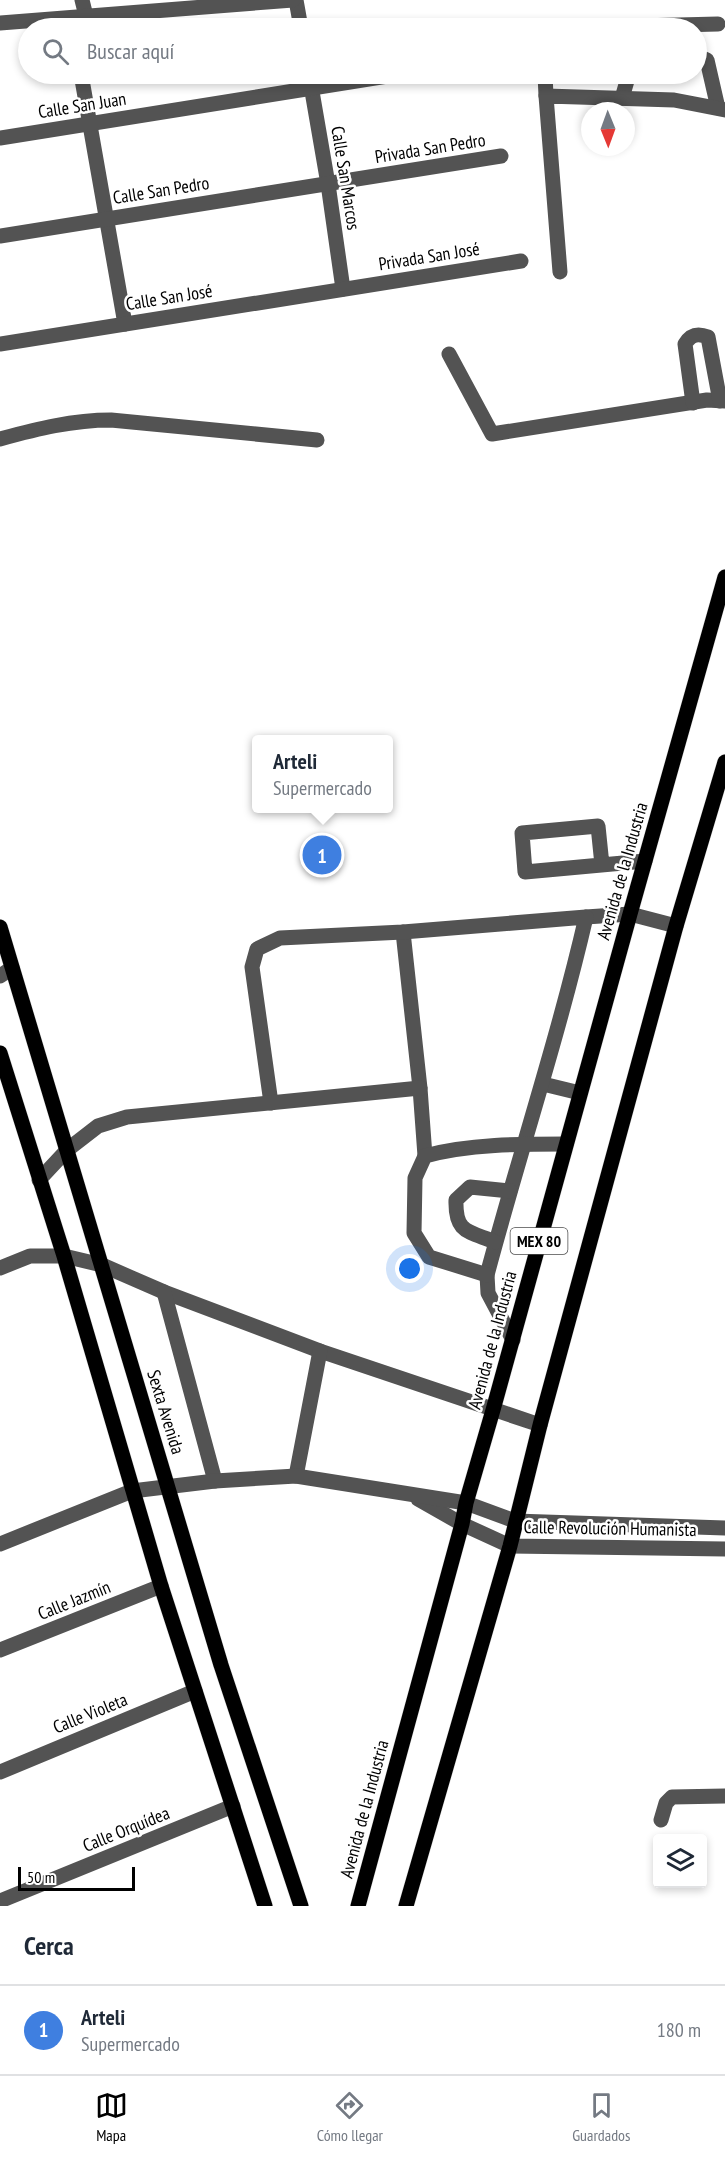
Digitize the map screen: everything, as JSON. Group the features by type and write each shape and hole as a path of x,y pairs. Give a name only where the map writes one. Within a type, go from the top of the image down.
{"main road":[{"name":"Avenida de la Industria","path":"358,1906 466,1503 494,1410 580,1093 725,577"},
{"name":"MEX 80","path":"406,1906 510,1546 540,1425 676,926 725,762"},
{"name":"Sexta Avenida","path":"0,927 6,972 67,1150 221,1665 301,1906"},
{"path":"0,1053 64,1256 161,1586 265,1906"}],"street":[{"path":"77,18 82,0"},
{"path":"107,18 295,0 299,18"},
{"path":"0,23 18,23"},
{"path":"707,24 718,24"},
{"path":"546,96 674,100 722,109 707,60"},
{"path":"83,84 125,324"},
{"name":"Calle San Juan","path":"0,138 294,84"},
{"name":"Calle San Marcos","path":"311,84 343,289"},
{"path":"545,84 560,272"},
{"path":"622,98 626,84"},
{"name":"Privada San Pedro","path":"328,184 501,156"},
{"name":"Calle San Pedro","path":"0,236 328,184"},
{"name":"Privada San José","path":"343,289 521,261"},
{"name":"Calle San José","path":"0,344 343,289"},
{"path":"449,354 492,434 693,402 722,401 708,337 699,334 689,338 685,344 693,402"},
{"path":"0,440 46,426 85,420 111,420 317,440"},
{"path":"602,865 598,826 522,833 525,872 602,865 645,861"},
{"path":"271,1103 252,967 257,949 280,938 403,932 630,914 676,926"},
{"path":"513,1340 488,1293 486,1275 522,1144 543,1084 586,917"},
{"path":"403,932 425,1156 415,1178 414,1233 429,1257 486,1275"},
{"path":"543,1084 580,1093"},
{"path":"39,1180 67,1150 98,1126 127,1117 420,1088"},
{"path":"425,1156 441,1152 522,1144 566,1144"},
{"path":"495,1242 463,1229 455,1217 456,1200 470,1187 510,1191"},
{"path":"0,1268 30,1256 64,1256 102,1265 164,1292 320,1351 540,1425"},
{"path":"164,1292 215,1481"},
{"path":"296,1476 320,1351"},
{"name":"Calle Revolución Humanista","path":"0,1544 132,1491 215,1481 296,1476 466,1503 515,1521 725,1528"},
{"name":"Calle Revolución Humanista","path":"406,1493 462,1524 510,1546 725,1549"},
{"name":"Calle Jazmín","path":"0,1650 161,1586"},
{"name":"Calle Violeta","path":"0,1772 195,1691"},
{"path":"661,1820 666,1803 672,1797 725,1796"},
{"name":"Calle Orquídea","path":"0,1901 232,1806"}],"place":[{"name":"Arteli","path":"322,855"}]}
